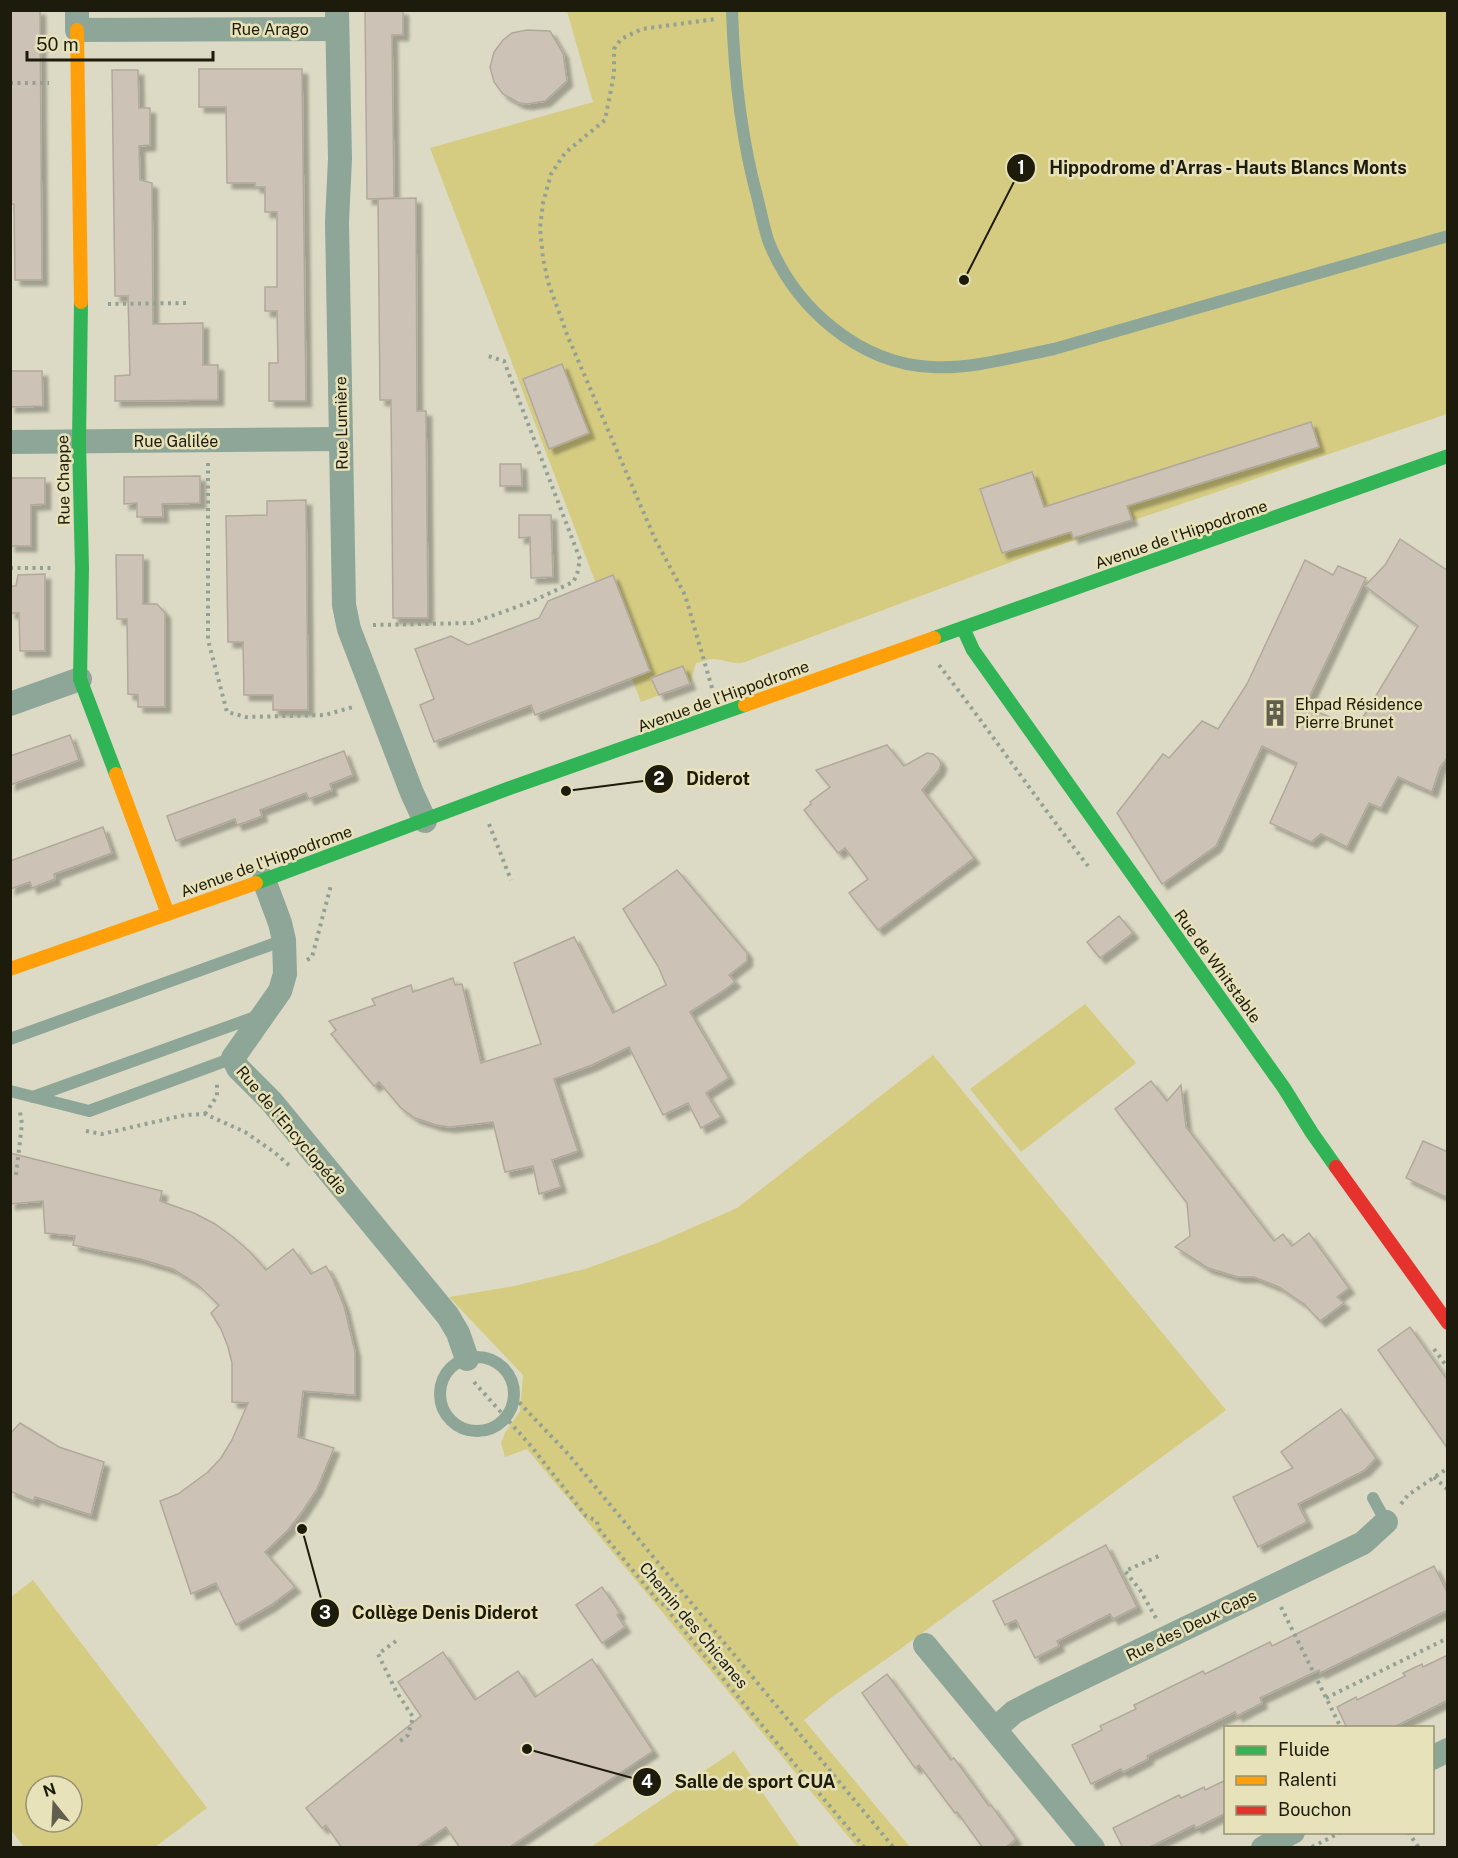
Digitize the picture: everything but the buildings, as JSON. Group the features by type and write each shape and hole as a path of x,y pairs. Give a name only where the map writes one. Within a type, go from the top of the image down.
{"street":[{"name":"Rue Arago","path":"77,20 337,20"},
{"name":"Rue Chappe","path":"77,20 81,304 80,679 168,914"},
{"name":"Rue Lumière","path":"337,20 340,123 337,222 344,605 349,629 425,821"},
{"name":"Rue Galilée","path":"10,442 341,439"},
{"name":"Avenue de l'Hippodrome","path":"10,969 264,880 507,789 1448,456"},
{"name":"Rue de Whitstable","path":"963,628 980,659 1448,1323"},
{"path":"10,704 80,679"},
{"name":"Rue de l'Encyclopédie","path":"264,880 284,940 285,974 279,991 235,1063 271,1101 448,1316 458,1333 462,1360"},
{"name":"Rue des Deux Caps","path":"995,1729 1014,1712 1363,1543 1386,1522"},
{"path":"925,1645 1093,1848"},
{"path":"1434,1757 1448,1750"},
{"path":"1263,1848 1291,1834"}],"lane":[{"path":"732,14 738,105 751,175 768,240 782,268 804,300 830,326 860,347 893,361 932,367 988,363 1054,349 1448,236"},
{"path":"10,1039 284,940"},
{"path":"33,1097 265,1013"},
{"path":"10,1091 89,1111 235,1063"},
{"path":"479,1357 501,1365 509,1374 514,1397 512,1408 506,1419 497,1426 478,1432 459,1427 451,1421 440,1401 440,1390 449,1370 462,1360 479,1357"},
{"path":"1373,1498 1386,1522"}],"path":[{"path":"720,715 685,595 655,539 568,337 548,282 540,228 543,202 551,174 565,153 605,120 614,74 614,49 621,39 642,29 732,14"},
{"path":"10,83 78,83"},
{"path":"81,304 190,303"},
{"path":"349,629 368,625 472,623 533,601 573,582 580,559 504,361 488,356"},
{"path":"208,441 208,640 227,712 246,717 325,715 361,705 374,692"},
{"path":"10,568 82,568"},
{"path":"500,851 511,880"},
{"path":"285,974 312,957 333,874 328,855"},
{"path":"205,1114 216,1095 217,1084 228,1079 235,1063"},
{"path":"10,1110 30,1115"},
{"path":"80,1129 102,1134 185,1115 205,1114 245,1132 292,1168"},
{"path":"16,1175 22,1124"},
{"name":"Chemin des Chicanes","path":"462,1360 506,1419 531,1446 586,1516 597,1521 598,1528 658,1601 668,1608 729,1686 865,1848"},
{"path":"514,1397 569,1455 894,1848"},
{"path":"1386,1522 1408,1496 1448,1468"},
{"path":"1434,1477 1448,1490"},
{"path":"1161,1555 1125,1571 1140,1590 1167,1636"},
{"path":"1272,1586 1340,1726"},
{"path":"1326,1698 1448,1638"},
{"path":"396,1641 378,1654 391,1683 413,1717 408,1735 398,1743"},
{"path":"1312,1848 1339,1834"},
{"path":"1409,1834 1419,1848"}],"shaded area":[{"path":"567,11 1447,11 1447,414 1019,559 745,662 711,659 696,663 690,684 641,702 430,148 593,102"},
{"path":"1085,1004 1136,1063 1021,1152 970,1089"},
{"path":"933,1055 1226,1410 832,1697 804,1720 910,1847 857,1847 527,1449 505,1457 501,1443 520,1411 523,1375 449,1297 514,1286 585,1269 657,1243 737,1208"},
{"path":"33,1580 207,1808 155,1847 24,1847 11,1830 11,1597"},
{"path":"734,1751 800,1847 591,1847"}],"traffic: fast":[{"path":"81,302 80,679 116,774"},
{"path":"934,638 1448,456"},
{"path":"963,628 973,650 1284,1088 1336,1167"},
{"path":"256,883 507,789 745,705"}],"traffic: slow":[{"path":"77,30 81,302"},
{"path":"745,705 934,638"},
{"path":"116,774 168,914"},
{"path":"10,969 256,883"}],"traffic: jam":[{"path":"1336,1167 1448,1323"}],"place":[{"name":"Hippodrome d'Arras - Hauts Blancs Monts","path":"964,280"},
{"name":"Ehpad Résidence Pierre Brunet","path":"1275,713"},
{"name":"Diderot","path":"566,791"},
{"name":"Collège Denis Diderot","path":"302,1529"},
{"name":"Salle de sport CUA","path":"527,1749"}]}
